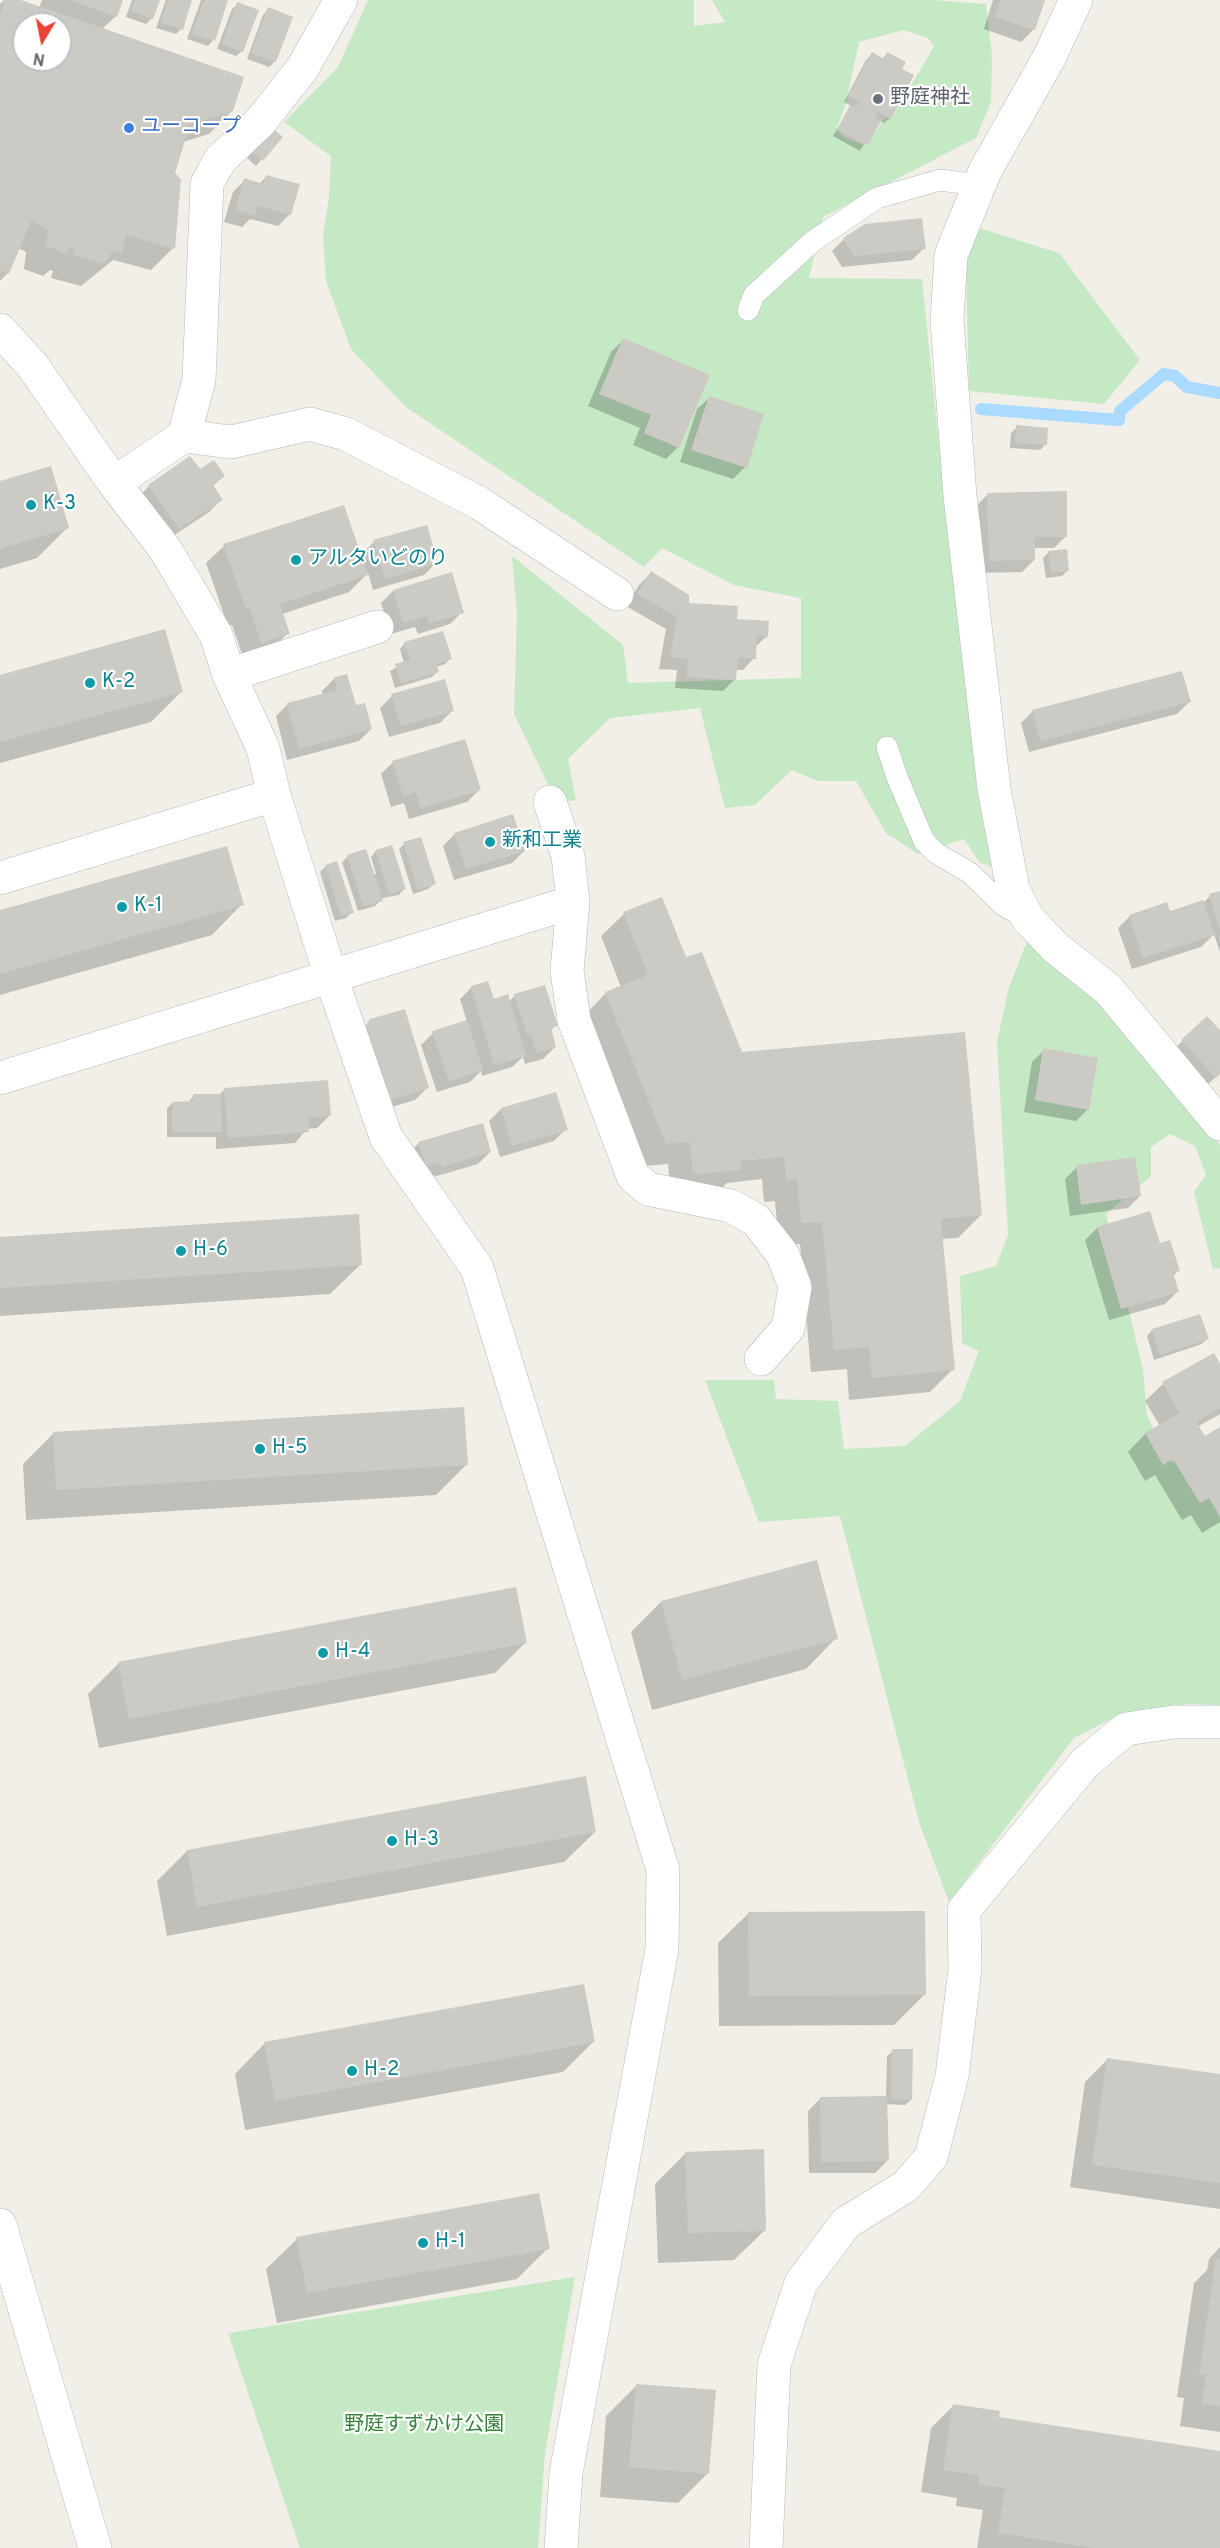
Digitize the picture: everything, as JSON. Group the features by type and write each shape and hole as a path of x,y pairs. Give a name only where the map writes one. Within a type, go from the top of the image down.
{"street":[{"path":"1076,0 1049,57 979,185 951,255 947,320 960,496 994,789 1013,889 1028,919 1056,948 1108,988 1220,1124"},
{"path":"114,483 184,436 199,380 207,184 220,160 260,122 302,69 333,2"},
{"path":"0,330 32,365 114,483 165,549 216,635 229,675 263,748 274,795 331,977 386,1137 477,1268 663,1870 662,1949 566,2474 561,2548"},
{"path":"184,436 231,442 310,424 346,434 478,502 617,594"},
{"path":"229,675 377,627"},
{"path":"0,878 274,795"},
{"path":"550,802 568,856 573,902 567,971 574,1020 633,1176 648,1189 731,1206 756,1220 783,1255 795,1287 788,1328 761,1359"},
{"path":"0,1078 573,902"},
{"path":"766,2548 774,2365 801,2283 846,2223 906,2186 931,2157 952,2076 965,1969 964,1910 1085,1763 1126,1729 1173,1722 1220,1722"},
{"path":"0,2225 95,2548"}],"lane":[{"path":"748,310 754,295 812,242 877,198 940,180 979,185"},
{"path":"887,747 924,841 936,853 970,873 1004,906 1028,919"}],"green space":[{"path":"368,0 694,0 694,26 725,22 712,0 932,0 986,4 992,55 991,102 976,138 823,217 809,278 922,279 944,494 998,868 980,863 964,839 918,854 886,833 856,781 818,781 792,770 755,805 725,808 700,708 610,718 568,759 576,800 557,803 514,714 517,615 512,556 623,645 628,683 801,678 801,598 734,585 662,548 644,567 406,407 351,349 326,281 323,236 329,198 331,156 284,122 338,67","holes":["903,30 928,38 934,46 894,114 884,119 866,146 842,136 837,128 846,103 859,42"]},
{"path":"976,227 1059,253 1140,360 1104,404 969,391 966,261"},
{"path":"1028,939 1124,1027 1220,1145 1220,1268 1213,1269 1194,1192 1206,1175 1195,1146 1170,1134 1151,1147 1151,1176 1106,1214 1143,1370 1147,1415 1161,1446 1173,1463 1192,1458 1220,1511 1220,1705 1188,1704 1121,1714 1074,1738 949,1902 919,1822 840,1516 759,1522 705,1380 774,1380 776,1399 838,1401 844,1449 905,1446 960,1401 979,1351 962,1343 960,1276 996,1266 1008,1235 997,1042 1009,987"},
{"name":"野庭すずかけ公園","path":"575,2277 545,2453 538,2548 300,2548 228,2333"}],"building":[{"path":"5,0 21,0 56,12 12,12 12,72 72,72 72,18 244,77 233,111 190,124 175,173 181,179 175,249 126,235 122,253 113,250 105,264 73,255 75,248 69,247 67,254 46,246 48,229 31,221 9,274 0,270 0,15"},
{"path":"70,0 123,0 117,17"},
{"path":"135,0 160,0 153,19 131,11"},
{"path":"168,0 192,0 183,30 161,22"},
{"path":"204,0 228,0 215,41 192,34"},
{"path":"1000,0 1045,0 1035,30 995,17"},
{"path":"237,2 259,10 243,52 222,44"},
{"path":"268,7 293,17 276,62 251,53"},
{"name":"野庭神社","path":"872,52 884,59 887,52 906,62 902,69 914,75 891,119 878,112 875,118 881,121 867,146 837,130 850,105 856,108 859,102 848,96"},
{"path":"271,127 283,137 263,161 251,151"},
{"path":"266,175 300,184 291,215 258,206 255,216 235,210 244,178 263,184"},
{"path":"922,218 926,249 854,256 843,238 865,224"},
{"path":"623,338 710,375 679,448 644,433 651,415 599,394"},
{"path":"709,396 764,414 747,468 691,450"},
{"path":"1016,425 1048,428 1047,445 1015,443"},
{"path":"190,456 200,469 214,460 225,476 213,485 223,500 179,529 148,485"},
{"name":"K-3","path":"51,466 69,528 0,549 0,481"},
{"path":"1067,491 1067,537 1035,537 1035,560 989,561 987,493"},
{"name":"アルタいどのり","path":"344,505 368,575 280,604 290,634 261,643 250,608 246,609 223,544"},
{"path":"427,525 438,563 385,579 373,540"},
{"path":"1067,549 1069,571 1051,573 1048,551"},
{"path":"651,571 689,595 689,603 738,606 737,619 769,621 768,637 757,635 756,659 738,657 736,680 687,677 688,659 670,657 677,617 637,594"},
{"path":"452,572 464,613 430,623 427,616 403,623 393,590"},
{"name":"K-2","path":"165,629 183,692 0,742 0,675"},
{"path":"443,631 452,659 436,664 439,672 401,683 395,664 410,660 404,642"},
{"path":"1182,671 1191,702 1040,741 1032,710"},
{"path":"347,674 356,705 365,703 372,729 299,749 287,703 337,690 334,677"},
{"path":"445,679 454,711 401,726 391,694"},
{"path":"465,739 481,790 421,808 416,792 403,796 392,761"},
{"name":"新和工業","path":"513,814 525,851 466,869 454,833"},
{"path":"421,837 436,884 418,890 403,842"},
{"path":"392,845 406,889 389,894 375,850"},
{"name":"K-1","path":"227,846 244,905 0,974 0,910"},
{"path":"366,849 383,901 363,906 347,855"},
{"path":"337,861 354,913 341,916 325,865"},
{"path":"1220,891 1220,928 1219,928 1209,894"},
{"path":"662,897 686,957 702,952 742,1052 965,1032 982,1215 941,1219 955,1370 872,1378 869,1347 834,1350 822,1222 801,1223 797,1179 786,1180 784,1157 741,1161 741,1170 693,1174 690,1142 666,1144 605,992 648,975 623,912"},
{"path":"1203,900 1215,935 1143,958 1129,915 1167,902 1170,911"},
{"path":"488,981 494,999 508,994 526,1056 494,1065 471,986"},
{"path":"545,985 558,1026 551,1028 556,1047 536,1053 531,1033 527,1035 514,994"},
{"path":"405,1009 429,1088 384,1102 363,1030 370,1019"},
{"path":"1207,1016 1220,1030 1220,1074 1216,1078 1181,1040"},
{"path":"467,1020 483,1070 449,1081 432,1031"},
{"path":"1043,1048 1098,1058 1089,1110 1035,1100"},
{"path":"328,1080 331,1116 308,1118 309,1132 228,1138 224,1088"},
{"path":"556,1092 568,1130 512,1146 501,1108"},
{"path":"193,1094 221,1094 222,1132 172,1132 172,1102 193,1101"},
{"path":"483,1123 491,1152 442,1167 441,1162 426,1166 418,1142"},
{"path":"1135,1157 1141,1196 1081,1205 1076,1165"},
{"path":"1150,1211 1160,1243 1170,1240 1180,1271 1173,1273 1179,1292 1121,1309 1097,1227"},
{"name":"H-6","path":"359,1214 362,1265 0,1288 0,1237"},
{"path":"1200,1314 1209,1339 1160,1355 1152,1329"},
{"path":"1214,1353 1220,1364 1220,1408 1196,1422 1205,1436 1220,1427 1220,1517 1209,1498 1200,1503 1173,1459 1163,1465 1145,1433 1180,1413 1162,1382"},
{"name":"H-5","path":"464,1407 468,1465 56,1490 53,1432"},
{"path":"817,1560 838,1639 682,1680 661,1601"},
{"name":"H-4","path":"516,1587 527,1643 129,1719 118,1662"},
{"name":"H-3","path":"586,1776 596,1832 197,1907 187,1850"},
{"path":"925,1911 926,1995 749,1996 748,1912"},
{"name":"H-2","path":"584,1984 595,2042 275,2101 264,2042"},
{"path":"892,2049 913,2049 912,2100 891,2099"},
{"path":"1107,2058 1220,2074 1220,2183 1092,2165"},
{"path":"887,2096 889,2161 821,2162 820,2097"},
{"path":"764,2149 766,2231 688,2233 685,2152"},
{"name":"H-1","path":"539,2193 550,2249 307,2293 296,2237"},
{"path":"1216,2258 1220,2259 1220,2406 1202,2404 1206,2375 1199,2375"},
{"path":"636,2384 716,2390 709,2474 629,2467"},
{"path":"953,2404 1000,2411 999,2417 1220,2451 1220,2548 1095,2548 998,2533 1005,2488 978,2484 979,2475 943,2470"}],"waterway":[{"path":"981,409 1119,420 1120,411 1164,374 1175,376 1187,387 1220,393"}],"place":[{"name":"野庭神社","path":"878,99"},
{"name":"ユーコープ","path":"129,128"},
{"name":"K-3","path":"31,505"},
{"name":"アルタいどのり","path":"296,560"},
{"name":"K-2","path":"90,683"},
{"name":"新和工業","path":"490,842"},
{"name":"K-1","path":"122,907"},
{"name":"H-6","path":"181,1251"},
{"name":"H-5","path":"260,1449"},
{"name":"H-4","path":"323,1653"},
{"name":"H-3","path":"392,1841"},
{"name":"H-2","path":"352,2071"},
{"name":"H-1","path":"423,2243"}]}
